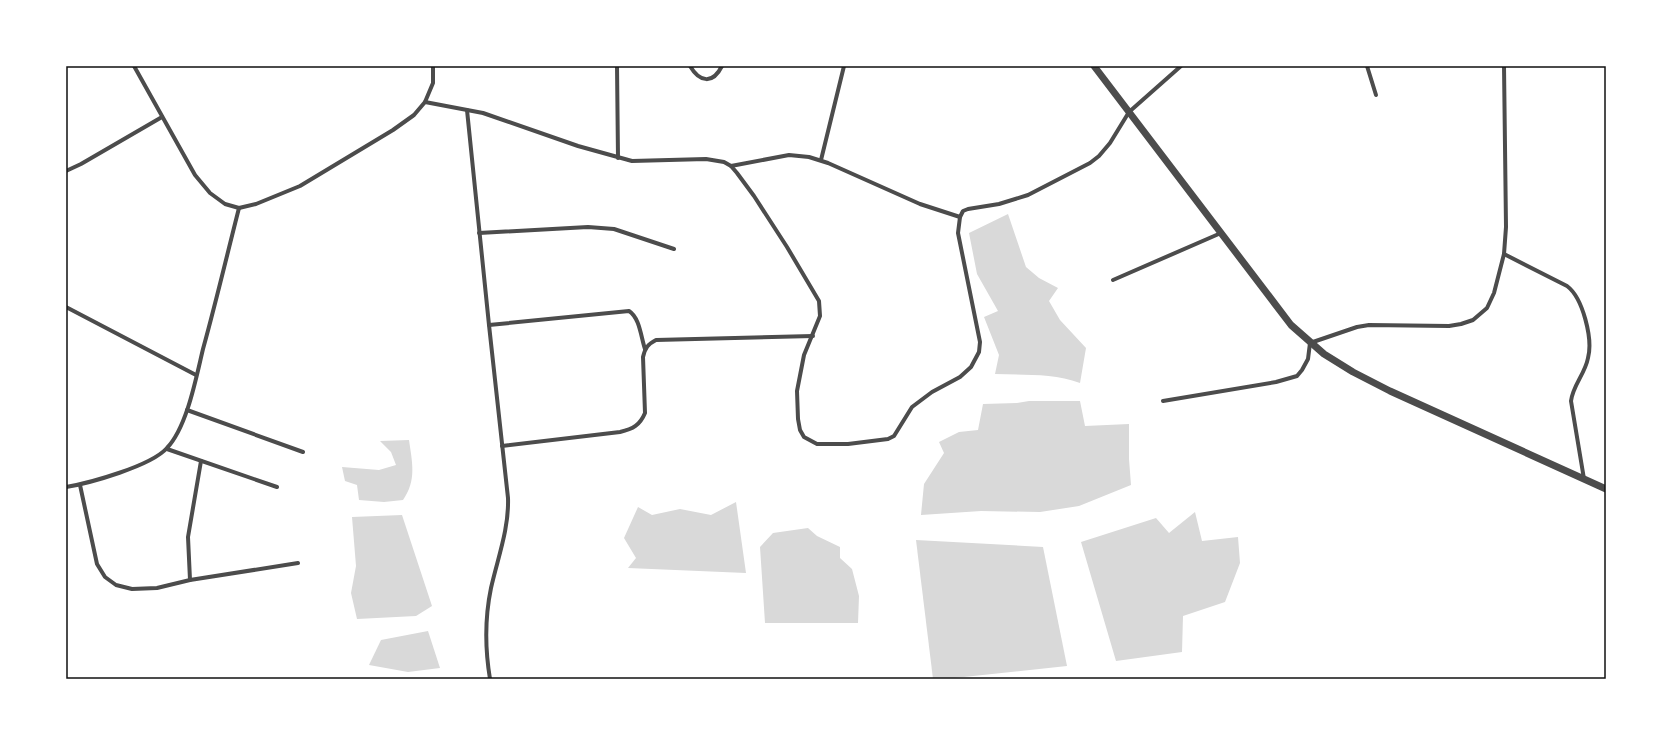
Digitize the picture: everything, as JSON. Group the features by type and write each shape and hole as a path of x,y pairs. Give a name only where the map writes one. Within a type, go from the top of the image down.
{"street":[{"path":"134,66 195,175 210,193 225,204 239,208 256,204 300,186 393,130 414,115 425,102 433,83 433,66"},
{"path":"617,66 618,158"},
{"path":"690,66 697,76 708,79 714,78 722,66"},
{"path":"820,160 844,66"},
{"path":"1094,66 1291,325 1310,343 1324,354 1353,372 1390,391 1606,489"},
{"path":"425,102 495,117 578,146 632,161 647,162 706,159 716,160 731,166 754,196 817,297 820,307 820,316 801,366 798,391 798,419 800,430 804,437 817,444 848,444 888,439 894,436 912,407 932,392 966,372 979,352 978,332 958,233 960,217 963,211 999,204 1028,195 1090,163 1105,150 1129,112 1181,66"},
{"path":"1367,66 1376,95"},
{"path":"1310,343 1357,327 1381,325 1449,326 1461,324 1473,320 1486,308 1494,293 1504,254 1506,227 1504,66"},
{"path":"467,110 508,498 508,515 488,606 487,654 490,679"},
{"path":"66,171 81,164 162,117"},
{"path":"731,166 789,155 820,160 920,204 960,217"},
{"path":"66,487 80,485 147,462 167,449 184,421 239,208"},
{"path":"479,233 588,227 614,229 674,249"},
{"path":"1113,280 1221,233"},
{"path":"1504,254 1567,286 1579,300 1585,316 1589,343 1589,358 1572,392 1570,401 1584,479"},
{"path":"66,308 196,375"},
{"path":"489,326 629,311 633,314 636,320 644,349 645,413 642,420 636,426 620,432 502,446"},
{"path":"644,349 650,343 662,340 813,336"},
{"path":"1162,401 1276,382 1297,376 1308,359 1310,343"},
{"path":"186,410 302,452"},
{"path":"167,449 277,487"},
{"path":"190,580 188,537 201,461"},
{"path":"80,485 97,564 105,577 116,585 132,589 157,588 190,580 298,563"}],"shaded area":[{"path":"1008,214 1026,267 1039,278 1058,288 1049,301 1060,320 1086,348 1080,383 1049,376 995,374 999,355 984,317 998,311 977,274 969,233"},
{"path":"1029,401 1080,401 1085,426 1129,424 1131,485 1079,506 1040,512 981,511 921,515 924,484 944,453 939,442 959,432 978,430 983,404 1017,403"},
{"path":"409,440 412,478 403,500 384,502 359,500 357,485 345,481 342,467 379,470 396,465 391,452 380,441"},
{"path":"736,502 746,573 628,568 636,558 624,538 638,507 652,515 680,509 711,515"},
{"path":"1195,512 1202,541 1238,537 1240,563 1225,602 1183,616 1182,652 1116,661 1081,542 1156,518 1169,533"},
{"path":"402,515 432,606 416,616 357,619 351,593 356,566 352,517"},
{"path":"808,528 817,536 840,547 840,558 852,569 859,596 858,623 765,623 760,547 773,533"},
{"path":"916,540 1043,547 1067,666 933,679"},
{"path":"428,631 440,668 408,672 369,665 381,640"}]}
